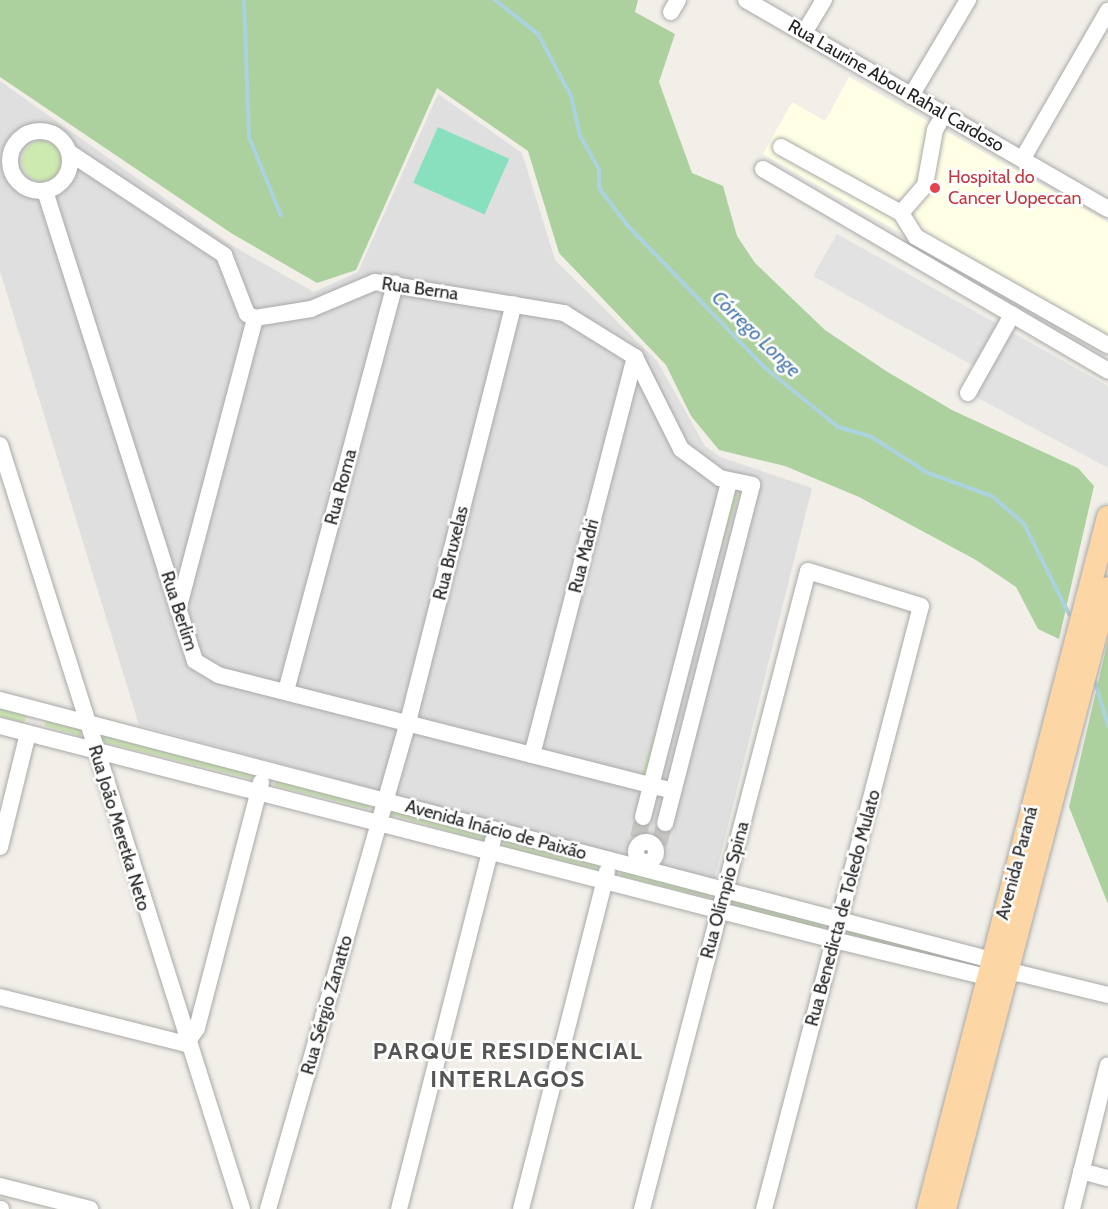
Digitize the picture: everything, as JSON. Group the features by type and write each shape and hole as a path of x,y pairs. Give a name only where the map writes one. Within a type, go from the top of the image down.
{"main road":[{"name":"Avenida Paraná","path":"945,1209 1108,517"},
{"name":"Avenida Paraná","path":"928,1209 1002,970 1108,588"}],"street":[{"name":"Rua Laurine Abou Rahal Cardoso","path":"746,0 1108,209"},
{"path":"804,33 824,0"},
{"path":"912,96 968,0"},
{"path":"1023,158 1108,12"},
{"path":"901,213 925,186 935,130 944,114"},
{"path":"70,153 66,178 45,191 16,180 10,160 18,140 48,132 70,153 224,255 247,314 255,318 178,610"},
{"path":"781,147 901,213 916,237 1108,345"},
{"path":"763,169 1108,371"},
{"name":"Rua Berlim","path":"45,191 195,661 204,669 672,791"},
{"name":"Rua Berna","path":"255,318 311,309 375,282 395,283 564,313 635,357"},
{"name":"Rua Roma","path":"286,691 395,283"},
{"name":"Rua Bruxelas","path":"386,801 514,304"},
{"path":"968,393 1012,315"},
{"path":"635,357 681,449 729,481 752,485 665,823"},
{"name":"Rua Madri","path":"532,755 635,357"},
{"name":"Rua João Meretka Neto","path":"0,445 186,1044 242,1209"},
{"path":"643,817 729,481"},
{"name":"Rua Benedicta de Toledo Mulato","path":"764,1209 921,606 808,571"},
{"name":"Rua Olímpio Spina","path":"642,1209 808,571"},
{"name":"Avenida Inácio de Paixão","path":"0,700 840,920 1002,970"},
{"name":"Avenida Inácio de Paixão","path":"0,726 834,940 1002,970"},
{"path":"0,847 28,733"},
{"path":"0,997 186,1044 197,1028 264,770"},
{"name":"Rua Sérgio Zanatto","path":"268,1209 386,801"},
{"path":"399,1209 495,830"},
{"path":"631,866 637,843 645,862 657,849 651,871"},
{"path":"521,1209 610,860"},
{"path":"1002,970 1108,995"},
{"path":"1072,1209 1108,1065"},
{"path":"1082,1171 1108,1178"},
{"path":"0,1186 90,1209"}],"shaded area":[{"name":"Hospital do Cancer Uopeccan","path":"849,77 1108,222 1108,352 763,154 792,102 825,121"},
{"path":"0,81 231,245 314,292 358,272 438,94 522,153 555,260 657,361 705,446 720,457 812,488 714,882 139,725 0,271"},
{"path":"837,234 1108,386 1108,468 976,397 988,374 813,276"}],"green space":[{"path":"0,0 638,0 635,12 675,34 659,82 692,173 723,186 737,236 755,263 825,330 886,371 952,410 1078,468 1094,486 1059,639 1038,629 1016,587 976,560 859,497 785,466 719,450 691,416 666,365 559,253 528,151 437,88 356,270 317,283 231,233 0,77"},
{"path":"438,127 509,159 484,214 413,183"},
{"path":"42,141 56,147 62,161 56,175 42,181 28,175 22,161 28,147"},
{"path":"733,493 739,495 647,776 642,775"},
{"path":"1108,640 1108,904 1069,807"},
{"path":"0,708 26,715 24,723 0,716"},
{"path":"46,720 82,730 80,736 44,726"},
{"path":"104,735 252,773 251,779 103,742"},
{"path":"276,780 370,803 369,809 275,786"},
{"path":"393,808 486,835 484,841 391,815"},
{"path":"505,840 597,863 595,870 503,847"},
{"path":"620,871 711,892 709,898 620,876"},
{"path":"732,900 824,925 822,930 730,906"},
{"path":"848,928 977,963 976,968 846,934"}],"waterway":[{"path":"244,0 249,137 281,216"},
{"name":"Córrego Longe","path":"495,0 538,34 571,96 580,136 599,169 599,188 628,226 765,368 838,427 870,436 928,473 992,496 1024,524 1069,614"},
{"name":"Córrego Longe","path":"1094,678 1108,726"}],"tunnel":[{"path":"638,838 643,817"},
{"path":"659,844 665,823"}],"place":[{"name":"Hospital do Cancer Uopeccan","path":"935,188"}],"district":[{"name":"PARQUE RESIDENCIAL INTERLAGOS","path":"508,1065"}]}
